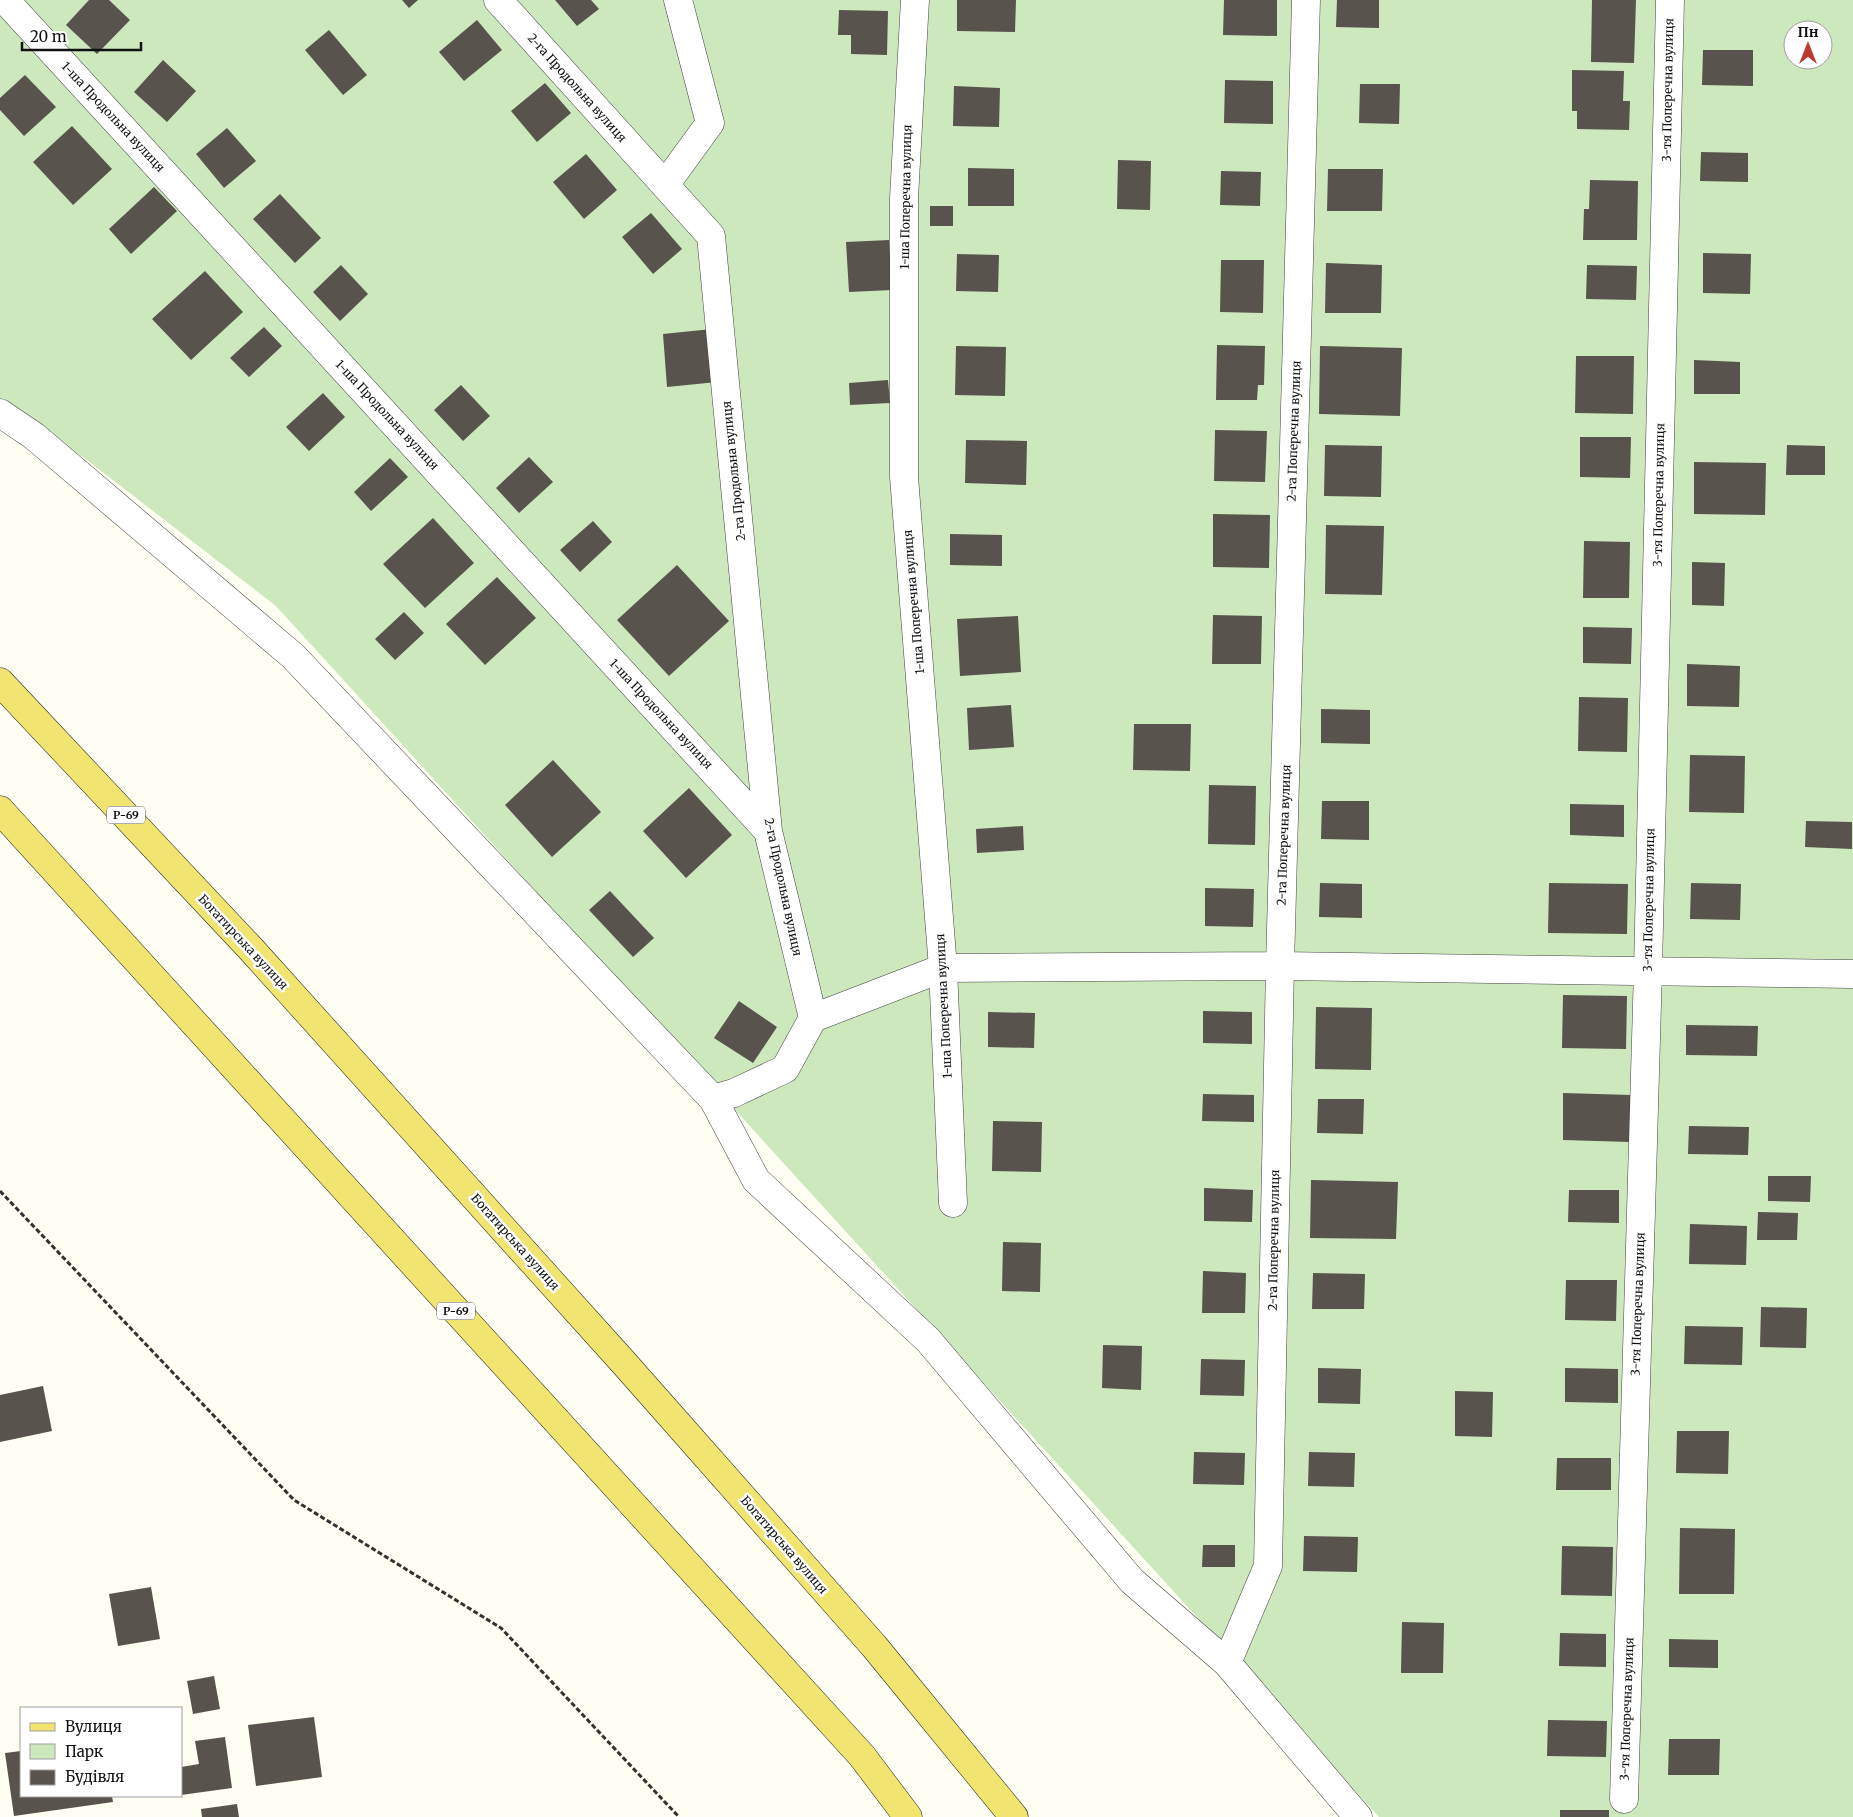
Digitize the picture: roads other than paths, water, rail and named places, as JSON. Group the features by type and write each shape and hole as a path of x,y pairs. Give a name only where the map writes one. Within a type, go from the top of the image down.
{"main road":[{"name":"Богатирська вулиця","path":"0,682 251,949 630,1370 874,1646 1014,1817"},
{"name":"Р-69","path":"0,810 862,1756 908,1817"}],"street":[{"name":"1-ша Продольна вулиця","path":"5,0 768,831"},
{"name":"2-га Продольна вулиця","path":"498,0 711,236 768,831 813,1018"},
{"path":"665,185 710,123 678,0"},
{"name":"1-ша Поперечна вулиця","path":"915,0 904,198 904,477 943,968 953,1203"},
{"name":"2-га Поперечна вулиця","path":"1227,1663 1268,1566 1280,966 1306,0"},
{"name":"3-тя Поперечна вулиця","path":"1624,1799 1648,970 1670,0"},
{"path":"0,414 34,436 293,656 713,1099 756,1180 928,1340 1132,1581 1227,1663 1358,1817"},
{"path":"713,1099 734,1093 785,1069 813,1018 943,968 1280,966 1853,974"}]}
